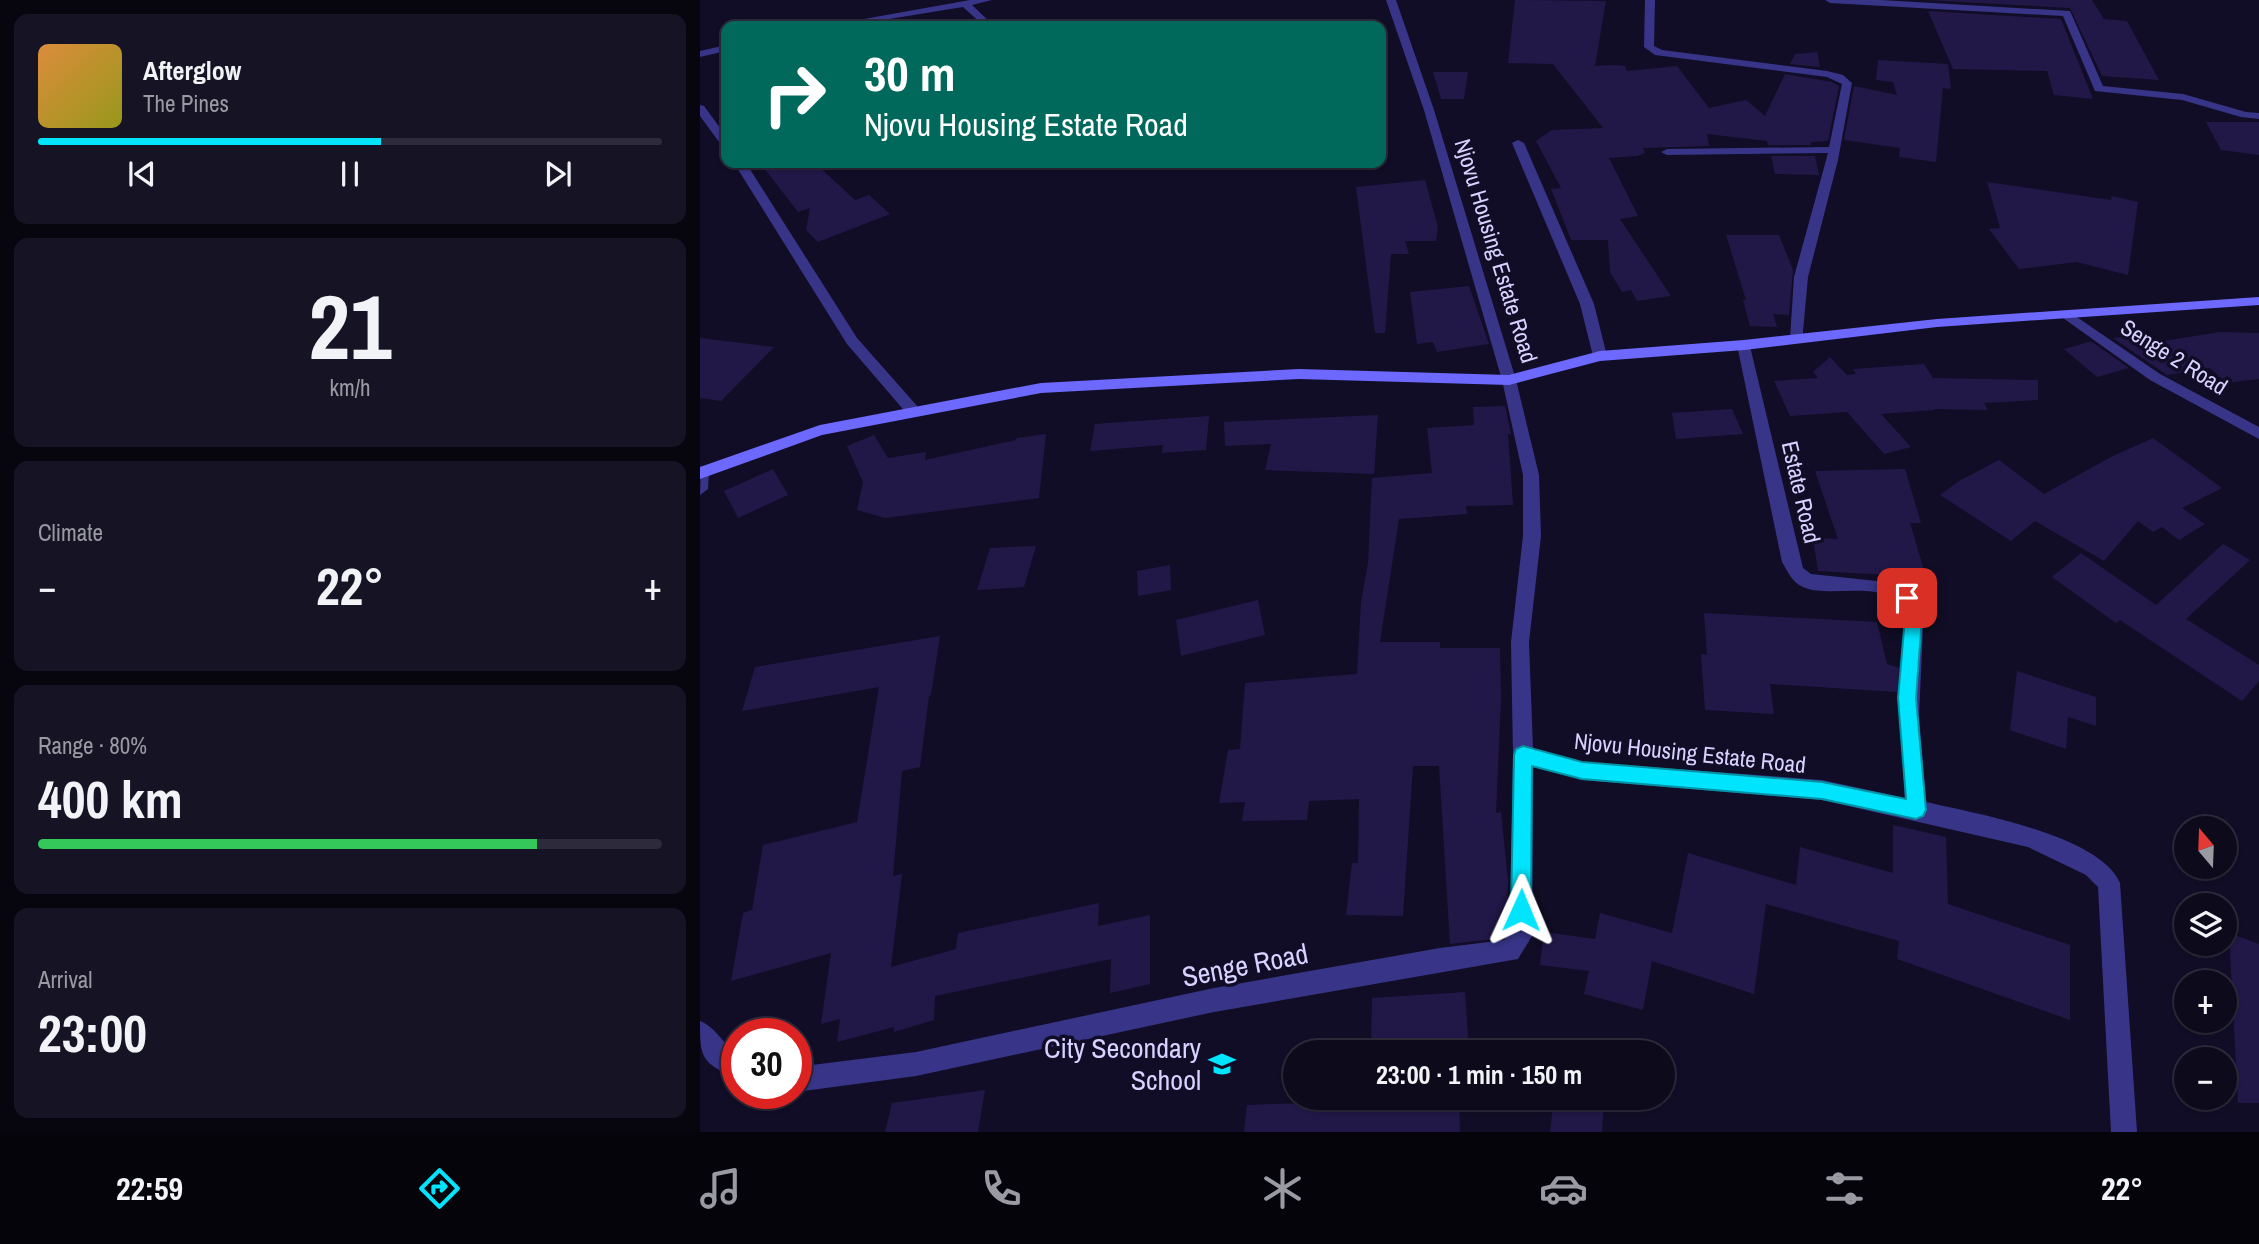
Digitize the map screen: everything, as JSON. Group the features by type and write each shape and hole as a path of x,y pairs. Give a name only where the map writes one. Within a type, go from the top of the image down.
{"street":[{"path":"861,21 987,0"},
{"name":"Njovu Housing Estate Road","path":"1391,0 1429,110 1509,380 1531,475 1532,536 1520,642 1523,755 1582,771 1822,790 2031,837 2094,867 2109,883 2124,1132"},
{"path":"1650,0 1649,47 1659,54 1827,74 1844,80 1847,86 1834,150 1801,277 1797,339"},
{"path":"1830,0 2067,13 2099,89 2183,97 2259,117"},
{"path":"965,4 984,21"},
{"path":"700,54 721,49"},
{"path":"700,108 721,137"},
{"path":"1518,143 1587,304 1600,356"},
{"path":"1667,152 1834,150"},
{"path":"743,168 852,341 913,411"},
{"path":"700,489 700,472 820,430 1041,388 1300,374 1509,380 1600,356 1744,345 1937,323 2259,301"},
{"name":"Senge 2 Road","path":"2068,315 2155,377 2259,434"},
{"name":"Estate Road","path":"1744,345 1791,562 1797,573 1807,581 1886,588 1907,598 1910,603 1913,618 1907,698 1916,810"},
{"name":"Senge Road","path":"812,1078 916,1064 1214,1000 1440,960 1510,951 1521,936 1523,755"},
{"path":"700,1034 721,1057"}],"building":[{"path":"1515,0 1606,1 1595,66 1625,66 1627,71 1677,66 1709,108 1746,100 1765,116 1785,74 1832,82 1839,86 1828,141 1811,142 1811,145 1768,145 1767,141 1707,134 1709,146 1643,148 1645,153 1637,156 1609,158 1638,216 1620,219 1671,296 1637,301 1631,290 1622,292 1610,272 1608,240 1571,240 1551,189 1561,188 1536,141 1552,130 1603,128 1553,64 1508,63"},
{"path":"1926,0 2092,0 2104,19 2127,21 2159,80 2102,76 2070,8"},
{"path":"1928,11 2061,19 2093,99 2054,95 2047,71 1953,69"},
{"path":"1817,52 1820,67 1790,64 1795,54"},
{"path":"1878,60 1948,64 1951,89 1943,88 1936,162 1899,157 1900,148 1844,140 1854,86 1897,95 1893,82 1876,80"},
{"path":"1433,72 1468,72 1464,99 1441,99"},
{"path":"2206,122 2259,122 2259,155 2221,150"},
{"path":"1771,156 1815,156 1819,175 1775,174"},
{"path":"764,168 820,168 855,200 869,195 890,214 818,242 806,230 810,208 798,212"},
{"path":"1425,180 1438,227 1436,241 1405,241 1409,254 1391,254 1385,333 1375,333 1356,187"},
{"path":"1987,182 2111,200 2112,196 2138,202 2128,275 2077,262 2019,269 1989,229 2000,228"},
{"path":"1726,235 1779,235 1793,270 1789,315 1773,314 1777,327 1750,326 1743,300 1746,300"},
{"path":"1469,286 1489,344 1437,352 1433,342 1417,344 1410,292"},
{"path":"2220,332 2259,333 2259,379 2226,383 2210,368 2167,375 2113,338 2141,334 2151,343"},
{"path":"700,338 774,347 721,401 700,398"},
{"path":"2089,342 2129,368 2097,377 2064,349"},
{"path":"1830,357 1847,375 1856,374 1853,369 1924,364 1933,378 2038,380 2038,400 1984,403 1988,410 1934,409 1881,414 1911,447 1884,454 1847,412 1790,416 1774,381 1818,378 1813,372"},
{"path":"1505,406 1511,434 1508,434 1513,505 1466,506 1467,514 1399,519 1380,642 1440,642 1440,648 1500,648 1501,698 1496,813 1501,812 1508,880 1507,931 1503,938 1450,944 1439,766 1413,766 1403,916 1346,915 1352,863 1358,863 1359,799 1309,801 1307,820 1242,821 1245,802 1219,803 1228,750 1240,749 1245,683 1357,674 1361,602 1368,563 1372,478 1432,473 1427,428 1474,425 1473,407"},
{"path":"1732,409 1743,434 1676,439 1672,413"},
{"path":"1378,415 1374,474 1265,470 1271,444 1225,446 1224,422"},
{"path":"1209,416 1206,450 1162,453 1163,445 1090,451 1095,424"},
{"path":"1046,434 1039,498 885,518 857,510 863,482 847,446 874,435 888,458 926,452 925,460 1017,438"},
{"path":"2153,438 2222,488 2182,508 2205,524 2179,540 2162,527 2153,532 2138,521 2104,561 2035,521 2011,541 1940,495 1959,481 1999,460 2044,494 2111,457"},
{"path":"773,469 788,495 738,518 724,491"},
{"path":"1905,469 1921,523 1910,523 1926,577 1818,571 1813,538 1838,539 1815,471"},
{"path":"2223,544 2250,560 2186,619 2259,665 2259,681 2242,701 2120,620 2116,623 2052,577 2081,553 2156,605"},
{"path":"1036,546 1024,587 977,590 990,548"},
{"path":"1170,565 1171,590 1138,596 1137,571"},
{"path":"1258,600 1265,635 1181,656 1176,620"},
{"path":"1704,613 1877,622 1887,664 1899,668 1897,692 1770,684 1774,714 1705,710 1701,654 1707,655"},
{"path":"940,636 920,767 902,771 893,876 902,874 891,967 956,949 958,933 1099,903 1098,926 1150,915 1150,984 1110,993 1111,959 935,996 934,1020 894,1032 894,1027 837,1042 840,1019 821,1024 831,953 731,981 743,913 752,910 763,845 857,822 879,687 742,711 755,667"},
{"path":"2017,671 2096,697 2096,726 2068,717 2066,749 2010,730"},
{"path":"1893,825 1946,837 1948,904 2070,945 2070,1020 1897,959 1899,941 1766,904 1754,994 1652,961 1643,1010 1584,994 1589,971 1540,965 1544,932 1595,939 1600,913 1672,933 1688,853 1796,885 1800,847 1893,873"},
{"path":"2237,936 2259,944 2259,1103 2238,1103 2234,1033 2237,1033 2237,970 2231,970 2230,956 2237,956"},
{"path":"1465,992 1468,1040 1371,1040 1372,998"},
{"path":"985,1090 978,1132 885,1132 892,1103"},
{"path":"1283,1104 1283,1110 1459,1110 1460,1132 1244,1132 1247,1105"},
{"path":"1553,1110 1603,1110 1602,1132 1550,1132"}],"place":[{"name":"City Secondary School","path":"1222,1064"}],"route":[{"path":"1521,910 1523,755 1582,771 1822,790 1916,810 1907,698 1913,618 1907,598"}]}
